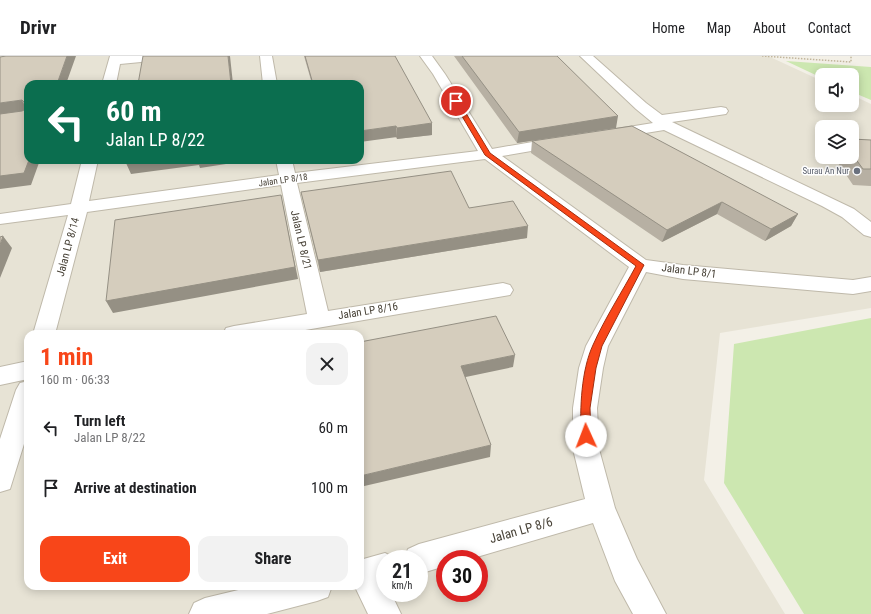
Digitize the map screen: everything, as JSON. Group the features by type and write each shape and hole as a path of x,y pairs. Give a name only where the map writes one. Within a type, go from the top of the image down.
{"street":[{"path":"109,80 116,58 162,56"},
{"path":"266,56 269,80"},
{"path":"426,56 439,74 488,154 640,265 597,346 591,368 585,408 586,449 601,508 626,570 650,614"},
{"path":"586,56 663,122 828,202 848,213 871,231"},
{"path":"596,136 721,111"},
{"name":"Jalan LP 8/18","path":"0,219 287,179 488,154 573,140"},
{"name":"Jalan LP 8/14","path":"45,330 79,208 89,164"},
{"name":"Jalan LP 8/21","path":"285,164 319,319"},
{"name":"Jalan LP 8/1","path":"640,265 683,272 853,287 871,284"},
{"name":"Jalan LP 8/16","path":"257,330 503,290"},
{"path":"0,376 24,371"},
{"path":"0,480 24,403"},
{"name":"Jalan LP 8/6","path":"428,556 601,508"},
{"path":"370,573 385,614"},
{"path":"205,614 301,590"}],"path":[{"path":"762,56 851,62 851,56"}],"shaded area":[{"path":"0,56 768,56 815,78 815,112 859,112 859,98 871,104 871,308 720,333 704,480 785,614 0,614"}],"green space":[{"path":"786,61 871,67 871,100 859,95 859,68 815,68 815,75"},
{"path":"871,318 871,614 804,614 724,483 734,344"}],"building":[{"path":"67,56 58,80 24,80 24,102 22,100 0,103 0,57"},
{"path":"143,56 228,56 231,80 139,80"},
{"path":"305,56 395,56 432,123 364,130 364,80 312,80"},
{"path":"462,56 557,56 618,116 519,132"},
{"path":"24,110 24,164 27,164 24,173 0,176 0,114"},
{"path":"632,126 798,214 771,229 722,202 667,230 532,141"},
{"path":"859,139 871,140 871,169 863,169 859,164"},
{"path":"451,171 469,208 513,201 528,226 318,260 301,192"},
{"path":"281,195 295,267 106,301 115,220"},
{"path":"3,236 0,245 0,237"},
{"path":"496,316 515,355 461,366 491,445 364,475 364,341"}],"place":[{"name":"Surau An Nur","path":"857,171"}],"route":[{"path":"456,101 488,154 640,265 597,346 591,368 585,408 586,436"}]}
